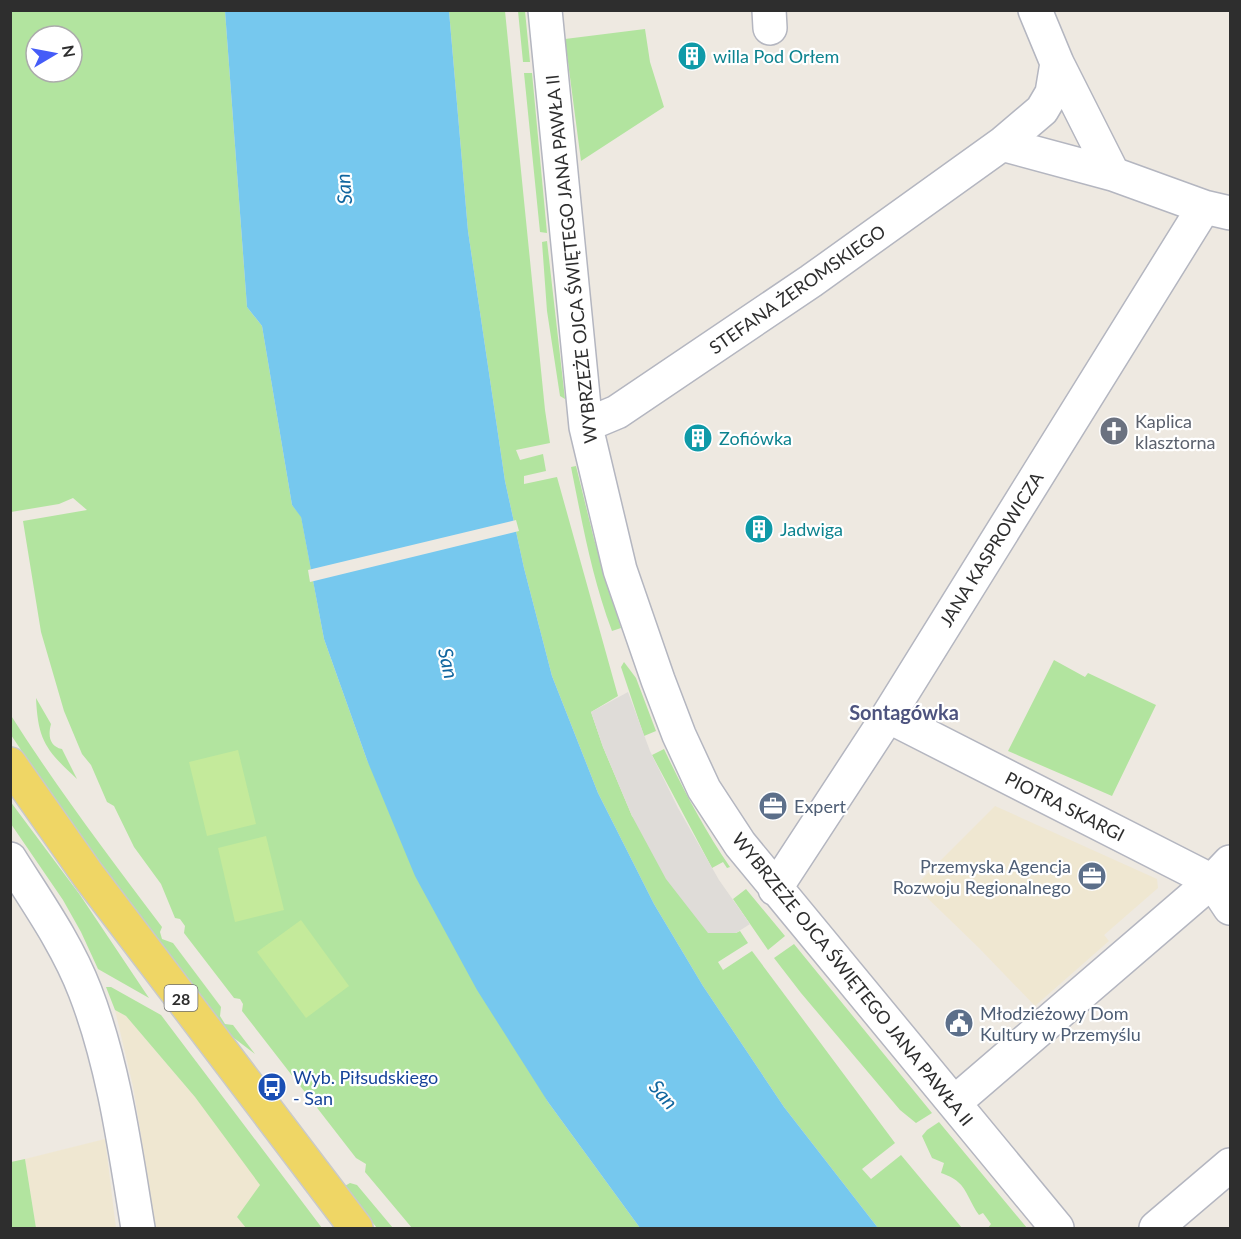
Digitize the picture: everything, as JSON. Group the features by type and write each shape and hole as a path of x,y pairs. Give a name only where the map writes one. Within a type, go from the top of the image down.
{"main road":[{"name":"28","path":"10,764 95,885 356,1228"}],"street":[{"name":"WYBRZEŻE OJCA ŚWIĘTEGO JANA PAWŁA II","path":"545,10 586,425 620,570 657,680 679,735 704,789 740,844 1057,1228"},
{"path":"1035,10 1057,63 1113,174"},
{"name":"STEFANA ŻEROMSKIEGO","path":"586,425 617,412 811,280 1002,144 1042,110 1052,93 1057,63"},
{"path":"1002,144 1113,174 1217,210"},
{"name":"JANA KASPROWICZA","path":"775,889 1217,210"},
{"name":"PIOTRA SKARGI","path":"888,716 1221,871 1230,908"},
{"path":"10,859 68,955 85,992 114,1097 138,1228"},
{"path":"954,1103 1221,871"},
{"path":"1156,1228 1230,1165"}],"shaded area":[{"path":"628,692 650,751 678,808 719,880 750,924 736,933 708,933 666,879 632,816 591,712"},
{"path":"995,806 1157,879 1158,888 1104,935 1109,941 1035,1006 915,886"},
{"path":"115,1010 126,1016 195,1097 261,1185 237,1217 246,1228 154,1228 133,1086"},
{"path":"105,1139 116,1228 36,1228 25,1159"}],"green space":[{"path":"11,11 225,11 247,307 262,326 292,505 301,516 324,639 367,760 548,1102 640,1228 412,1228 365,1172 366,1164 356,1158 242,1011 243,1004 240,999 234,998 184,933 185,926 180,919 175,918 161,884 134,847 114,806 107,802 91,765 82,754 64,711 41,632 23,521 87,510 73,498 59,504 11,512"},
{"path":"449,11 505,11 550,443 516,450 520,460 543,454 546,471 524,476 524,484 557,477 618,696 591,712 632,816 736,933 740,931 748,943 718,962 723,970 752,951 895,1143 862,1169 871,1179 901,1155 962,1228 878,1228 784,1107 703,986 654,904 598,793 552,676 524,568 505,481 468,231"},
{"path":"518,11 525,11 530,62 523,62"},
{"path":"645,29 650,62 664,107 581,161 565,39"},
{"path":"524,73 532,73 547,233 540,232"},
{"path":"547,241 565,399 560,396 547,311 542,242"},
{"path":"576,466 594,539 621,628 612,631 593,570 584,529 571,467"},
{"path":"1054,660 1085,677 1088,673 1156,705 1112,796 1008,751"},
{"path":"624,662 636,678 656,731 644,736 621,667"},
{"path":"36,698 51,724 52,743 62,749 77,779 46,744 39,725"},
{"path":"10,714 65,795 162,927 160,932 162,939 173,943 221,1007 220,1016 225,1024 233,1025 255,1054 226,1032 62,811 11,735"},
{"path":"664,749 695,810 730,867 727,868 723,862 712,868 652,755"},
{"path":"238,750 256,824 207,836 189,762"},
{"path":"10,801 80,895 149,998 98,969 63,900 11,824"},
{"path":"266,836 284,910 235,922 218,848"},
{"path":"746,889 785,936 768,950 733,899"},
{"path":"301,920 349,986 306,1018 257,952"},
{"path":"794,944 932,1113 916,1123 900,1110 801,993 774,958"},
{"path":"106,987 111,987 161,1015 322,1228 246,1228 237,1217 260,1185 195,1097 126,1016 115,1010"},
{"path":"939,1122 1027,1228 988,1228 991,1224 983,1213 979,1215 961,1185 941,1173 944,1163 932,1158 922,1136"},
{"path":"25,1159 36,1228 11,1228 11,1162"},
{"path":"350,1183 357,1185 393,1228 377,1228 343,1187"}],"water":[{"name":"San","path":"225,11 449,11 468,231 505,481 524,568 552,676 598,793 654,904 703,986 784,1107 878,1228 640,1228 548,1102 477,990 415,876 367,760 324,639 301,517 292,505 262,326 247,307"}],"pier":[{"path":"516,520 519,531 310,582 308,570"}],"place":[{"name":"willa Pod Orłem","path":"692,56"},
{"name":"Kaplica klasztorna","path":"1114,431"},
{"name":"Zofiówka","path":"698,438"},
{"name":"Jadwiga","path":"759,529"},
{"name":"Expert","path":"773,806"},
{"name":"Przemyska Agencja Rozwoju Regionalnego","path":"1092,876"},
{"name":"Młodzieżowy Dom Kultury w Przemyślu","path":"959,1023"},
{"name":"Wyb. Piłsudskiego - San","path":"272,1087"}],"district":[{"name":"Sontagówka","path":"904,712"}]}
